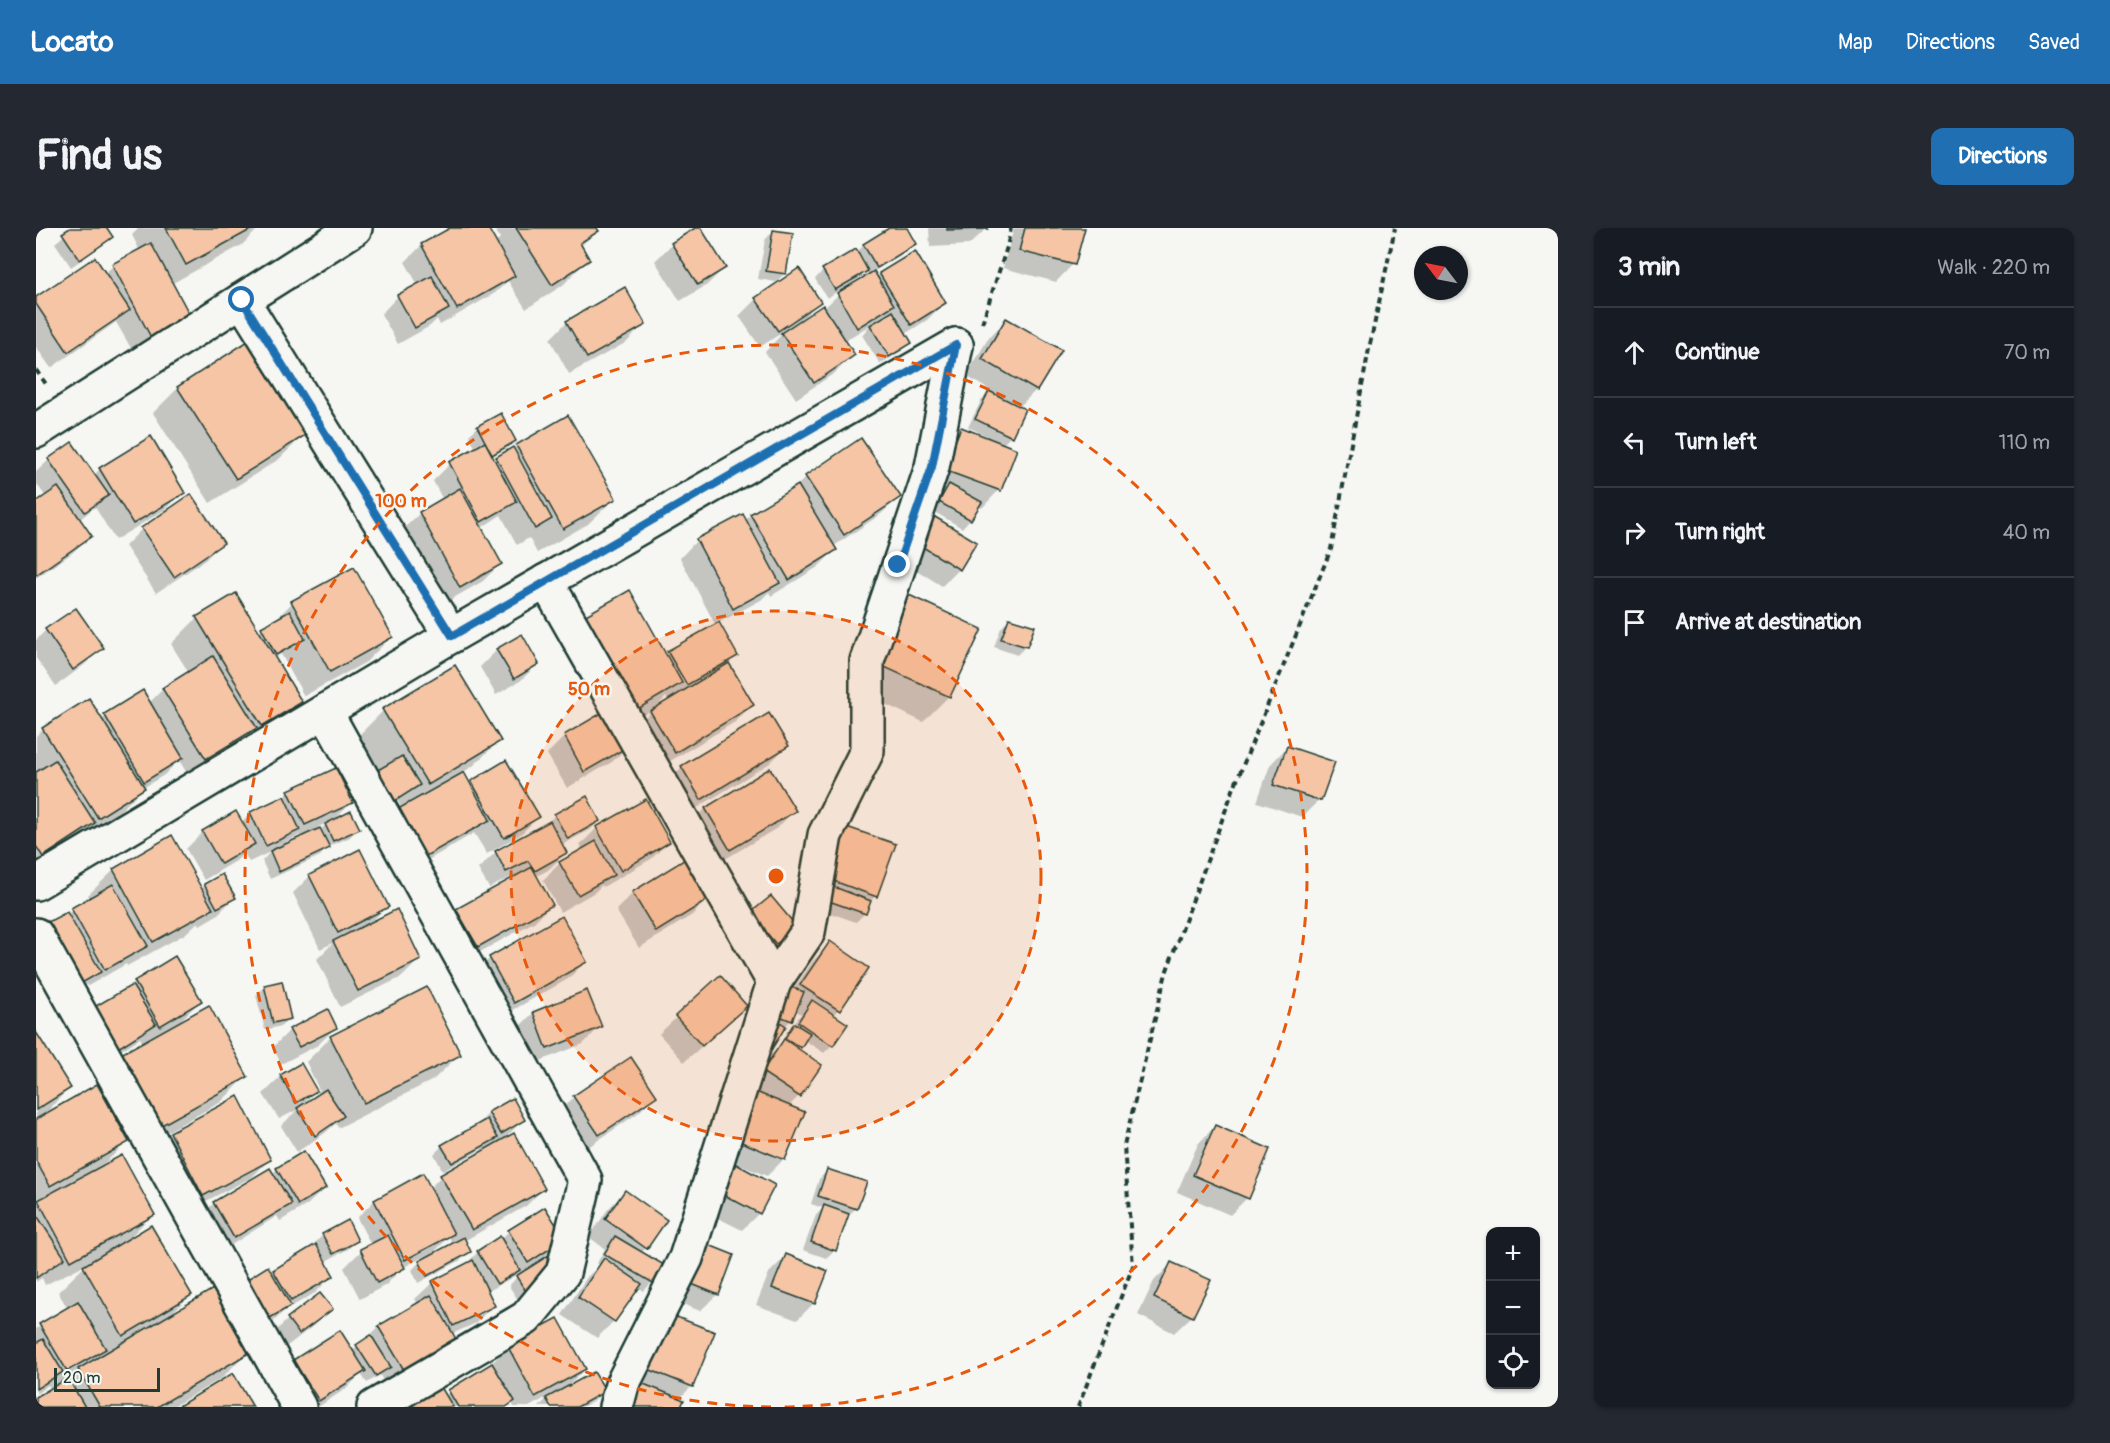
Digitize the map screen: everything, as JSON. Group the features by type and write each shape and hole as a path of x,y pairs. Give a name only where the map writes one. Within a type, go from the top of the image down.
{"street":[{"path":"36,431 355,228"},
{"path":"242,300 452,636"},
{"path":"36,883 546,581 956,345"},
{"path":"616,1407 622,1385 686,1258 774,982 808,932 825,834 867,751 867,661 932,467 956,345"},
{"path":"546,581 774,982"},
{"path":"325,711 585,1180 563,1273 526,1318 374,1407"},
{"path":"36,935 299,1407"}],"path":[{"path":"956,345 982,325 1011,228"},
{"path":"1078,1407 1133,1266 1124,1146 1166,973 1233,790 1331,549 1369,349 1395,228"}],"building":[{"path":"70,228 107,228 113,237 80,260 62,233"},
{"path":"166,228 254,228 186,265"},
{"path":"450,228 488,228 515,276 457,309 421,244"},
{"path":"516,228 597,228 599,231 580,243 590,260 552,285"},
{"path":"695,228 701,228 726,268 698,285 671,243"},
{"path":"889,228 907,228 916,244 877,268 863,244"},
{"path":"947,228 988,228 988,229 947,230"},
{"path":"1025,228 1085,228 1075,265 1019,251"},
{"path":"773,230 793,233 786,274 766,271"},
{"path":"151,243 192,319 153,341 112,264"},
{"path":"856,249 868,271 835,290 822,269"},
{"path":"915,251 946,303 911,325 879,273"},
{"path":"95,257 130,310 68,352 36,304 36,297"},
{"path":"799,268 821,302 778,331 755,298"},
{"path":"874,271 894,305 857,328 837,293"},
{"path":"432,276 449,309 415,328 397,295"},
{"path":"625,287 646,325 587,358 566,321"},
{"path":"823,305 855,355 814,383 781,333"},
{"path":"893,311 912,343 889,357 870,325"},
{"path":"1006,318 1062,350 1037,391 982,359"},
{"path":"248,341 307,434 236,479 177,387"},
{"path":"989,391 1025,409 1012,437 975,419"},
{"path":"501,413 516,441 492,455 477,426"},
{"path":"568,415 616,499 563,529 516,445"},
{"path":"961,427 1017,449 1001,491 944,470"},
{"path":"151,436 185,493 133,524 99,468"},
{"path":"861,438 901,497 844,535 805,476"},
{"path":"72,442 109,495 85,512 48,459"},
{"path":"485,442 517,502 481,522 449,462"},
{"path":"513,447 552,519 535,529 496,457"},
{"path":"949,484 982,502 971,520 939,502"},
{"path":"798,485 837,550 789,580 750,514"},
{"path":"58,487 92,536 36,575 36,502"},
{"path":"460,488 502,564 460,588 419,512"},
{"path":"191,494 224,543 174,577 141,528"},
{"path":"743,514 780,583 733,609 696,539"},
{"path":"930,514 977,542 960,570 913,541"},
{"path":"354,567 393,637 330,672 291,601"},
{"path":"630,590 682,683 636,710 584,616"},
{"path":"236,593 302,702 262,726 196,617"},
{"path":"909,595 982,629 950,697 878,664"},
{"path":"76,608 104,648 73,670 45,629"},
{"path":"290,611 305,639 276,655 261,627"},
{"path":"1009,618 1035,626 1027,647 1001,639"},
{"path":"719,622 738,656 687,685 667,651"},
{"path":"522,634 539,664 514,679 496,649"},
{"path":"213,656 257,728 206,759 162,688"},
{"path":"729,663 754,705 675,753 650,711"},
{"path":"455,665 501,741 428,785 382,709"},
{"path":"143,690 183,758 144,782 104,714"},
{"path":"89,698 145,788 98,818 42,728"},
{"path":"610,708 631,745 584,772 564,735"},
{"path":"769,713 789,746 701,800 681,766"},
{"path":"1287,746 1335,762 1321,801 1273,785"},
{"path":"402,756 420,785 395,801 376,771"},
{"path":"55,760 95,823 43,857 36,846 36,772"},
{"path":"506,760 540,817 504,838 471,781"},
{"path":"336,768 353,803 305,825 288,790"},
{"path":"770,768 796,811 730,850 705,808"},
{"path":"464,772 490,820 424,857 398,809"},
{"path":"284,796 300,830 266,846 250,812"},
{"path":"587,796 600,821 568,839 554,814"},
{"path":"646,799 670,842 621,871 596,827"},
{"path":"236,811 255,844 221,864 202,831"},
{"path":"351,811 360,829 333,841 325,824"},
{"path":"550,821 567,853 535,871 528,861 506,872 495,851"},
{"path":"841,825 896,844 877,897 823,877"},
{"path":"320,828 330,848 279,872 270,851"},
{"path":"172,835 213,909 153,942 113,869"},
{"path":"596,841 614,875 578,895 559,862"},
{"path":"360,849 389,907 338,933 309,875"},
{"path":"687,858 711,898 656,932 632,892"},
{"path":"532,867 553,905 478,947 456,909"},
{"path":"222,874 236,898 217,908 204,884"},
{"path":"113,884 148,946 105,970 71,908"},
{"path":"829,885 871,901 866,914 823,899"},
{"path":"771,896 797,927 776,944 750,913"},
{"path":"397,909 421,960 358,991 333,941"},
{"path":"67,912 101,972 80,984 46,923"},
{"path":"562,916 587,962 514,1003 489,957"},
{"path":"830,941 869,968 840,1011 800,985"},
{"path":"175,956 202,1001 160,1026 134,981"},
{"path":"720,975 747,1006 702,1046 675,1016"},
{"path":"282,981 291,1019 273,1023 264,985"},
{"path":"779,982 804,992 792,1021 767,1011"},
{"path":"132,985 156,1024 115,1050 91,1009"},
{"path":"427,987 461,1055 364,1103 330,1036"},
{"path":"587,990 602,1027 547,1049 533,1012"},
{"path":"812,1000 848,1024 833,1046 798,1022"},
{"path":"209,1005 248,1077 160,1126 121,1054"},
{"path":"328,1009 337,1028 299,1047 289,1029"},
{"path":"774,1018 786,1026 770,1052 758,1044"},
{"path":"794,1023 810,1033 801,1048 785,1038"},
{"path":"36,1032 71,1088 36,1110"},
{"path":"784,1039 822,1065 800,1097 762,1072"},
{"path":"631,1057 657,1096 599,1135 573,1096"},
{"path":"301,1063 317,1091 296,1103 280,1075"},
{"path":"97,1084 129,1142 50,1186 36,1161 36,1119"},
{"path":"746,1088 805,1112 785,1160 727,1136"},
{"path":"326,1089 344,1116 315,1136 297,1108"},
{"path":"238,1096 271,1160 203,1196 170,1132"},
{"path":"513,1098 525,1120 501,1134 488,1112"},
{"path":"487,1119 498,1138 452,1163 441,1145"},
{"path":"1215,1125 1270,1149 1249,1199 1193,1175"},
{"path":"514,1133 545,1189 472,1230 440,1175"},
{"path":"304,1151 326,1188 298,1205 276,1168"},
{"path":"122,1155 155,1215 71,1261 38,1200"},
{"path":"736,1164 775,1185 760,1214 720,1193"},
{"path":"270,1168 292,1204 234,1238 213,1202"},
{"path":"827,1169 867,1182 857,1209 818,1196"},
{"path":"423,1173 454,1234 405,1260 374,1200"},
{"path":"625,1190 667,1220 647,1249 605,1219"},
{"path":"824,1205 849,1214 836,1251 811,1242"},
{"path":"545,1207 565,1239 528,1263 508,1230"},
{"path":"36,1214 65,1258 36,1278"},
{"path":"348,1220 358,1241 333,1254 322,1234"},
{"path":"151,1225 192,1295 123,1336 83,1266"},
{"path":"388,1235 405,1268 377,1283 360,1249"},
{"path":"500,1236 520,1270 497,1284 477,1251"},
{"path":"615,1236 664,1265 653,1283 604,1254"},
{"path":"464,1237 471,1252 427,1276 419,1261"},
{"path":"699,1241 734,1255 719,1295 684,1281"},
{"path":"316,1244 334,1276 291,1301 273,1270"},
{"path":"786,1254 828,1271 815,1304 772,1288"},
{"path":"549,1255 560,1272 527,1293 516,1276"},
{"path":"604,1258 642,1284 615,1322 578,1297"},
{"path":"473,1260 495,1306 453,1326 432,1281"},
{"path":"1171,1262 1211,1280 1193,1317 1154,1298"},
{"path":"268,1266 291,1306 268,1319 246,1280"},
{"path":"213,1289 249,1353 157,1407 100,1407 78,1369"},
{"path":"320,1293 333,1309 299,1334 287,1318"},
{"path":"431,1295 456,1339 404,1370 378,1326"},
{"path":"78,1301 106,1349 67,1371 39,1324"},
{"path":"664,1312 715,1332 693,1387 643,1367"},
{"path":"558,1318 586,1369 535,1397 507,1345"},
{"path":"340,1330 366,1371 319,1401 293,1360"},
{"path":"371,1335 391,1367 376,1376 356,1345"},
{"path":"43,1339 63,1372 36,1389 36,1343"},
{"path":"492,1363 515,1401 506,1407 458,1407 448,1390"},
{"path":"594,1372 606,1391 577,1407 551,1407 546,1398"},
{"path":"233,1373 253,1407 177,1407"},
{"path":"68,1378 85,1407 36,1407 36,1397"},
{"path":"636,1381 684,1400 681,1407 626,1407"},
{"path":"441,1387 453,1407 409,1407"}],"route":[{"path":"242,300 452,636 956,345 932,467 898,565"}]}
